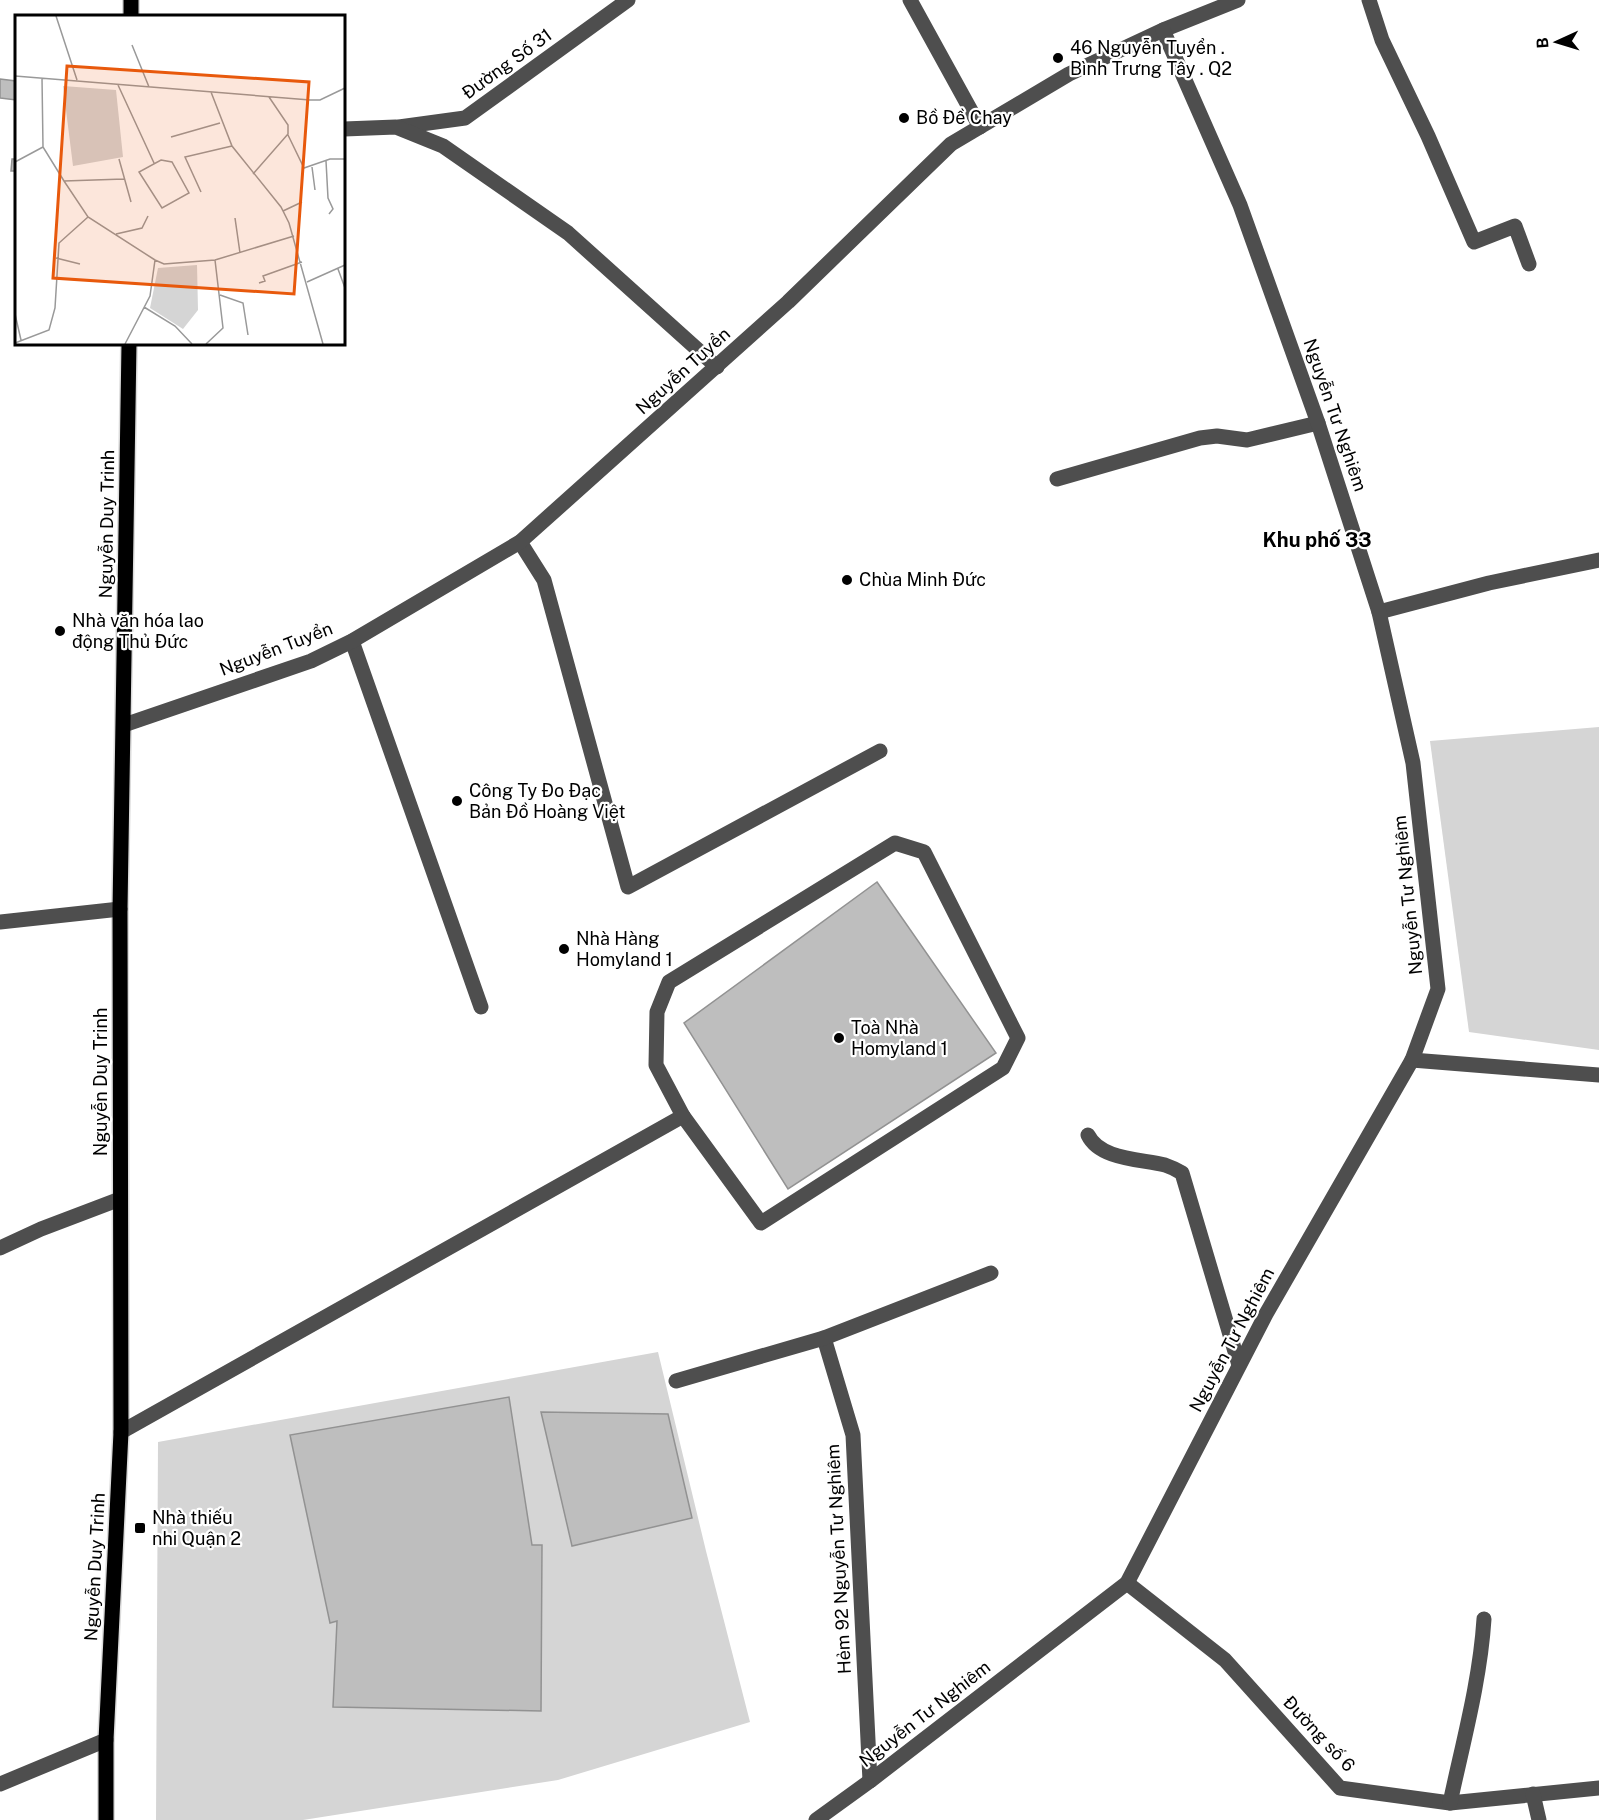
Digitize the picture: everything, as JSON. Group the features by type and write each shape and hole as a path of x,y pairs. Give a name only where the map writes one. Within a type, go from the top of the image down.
{"main road":[{"name":"Nguyễn Duy Trinh","path":"106,1820 106,1740 121,1432 120,909 129,345"}],"street":[{"name":"Đường Số 31","path":"345,129 396,127 465,118 628,0"},
{"path":"910,0 980,127"},
{"name":"Nguyễn Tuyển","path":"124,725 311,661 352,641 520,542 788,303 951,144 1069,74 1163,30 1238,0"},
{"path":"1369,0 1382,40 1428,136 1474,242 1515,226 1529,264"},
{"name":"Nguyễn Tư Nghiêm","path":"816,1820 1127,1583 1272,1304 1412,1060 1438,989 1413,763 1380,612 1318,423 1240,205 1163,30"},
{"path":"396,127 443,146 568,233 717,367"},
{"path":"1057,479 1200,438 1217,436 1247,440 1318,423"},
{"path":"520,542 544,580 628,887 880,751"},
{"path":"1380,612 1489,583 1599,560"},
{"path":"352,641 481,1007"},
{"path":"895,843 924,852 1018,1038 1003,1068 761,1223 683,1116 656,1065 657,1012 669,982 895,843"},
{"path":"0,922 120,909"},
{"path":"1412,1060 1599,1075"},
{"path":"121,1432 683,1116"},
{"path":"1088,1135 1092,1142 1105,1150 1130,1160 1165,1165 1182,1173 1239,1365"},
{"path":"0,1248 41,1228 120,1199"},
{"path":"676,1381 824,1338 991,1273"},
{"name":"Hẻm 92 Nguyễn Tư Nghiêm","path":"824,1338 853,1435 870,1781"},
{"name":"Đường số 6","path":"1127,1583 1225,1660 1340,1788 1449,1803 1599,1788"},
{"path":"1449,1803 1482,1654 1484,1619"},
{"path":"0,1784 106,1740"},
{"path":"1533,1794 1539,1820"}],"shaded area":[{"path":"1599,727 1599,1050 1469,1032 1430,741"},
{"path":"658,1352 750,1722 558,1780 303,1820 156,1820 158,1442"}],"building":[{"path":"0,79 15,81 15,100 0,98"},
{"path":"12,159 15,159 15,171 11,171"},
{"name":"Toà Nhà Homyland 1","path":"877,882 996,1053 788,1189 684,1023"},
{"path":"509,1397 532,1545 542,1545 541,1711 333,1707 337,1621 330,1623 290,1435"},
{"path":"541,1412 668,1414 692,1518 572,1546"}],"place":[{"name":"46 Nguyễn Tuyển . Bình Trưng Tây . Q2","path":"1058,58"},
{"name":"Bồ Đề Chay","path":"904,118"},
{"name":"Chùa Minh Đức","path":"847,580"},
{"name":"Nhà văn hóa lao động Thủ Đức","path":"60,631"},
{"name":"Công Ty Đo Đạc Bản Đồ Hoàng Việt","path":"457,801"},
{"name":"Nhà Hàng Homyland 1","path":"564,949"},
{"name":"Toà Nhà Homyland 1","path":"839,1038"},
{"name":"Nhà thiếu nhi Quận 2","path":"140,1528"}],"district":[{"name":"Khu phố 33","path":"1317,540"}]}
